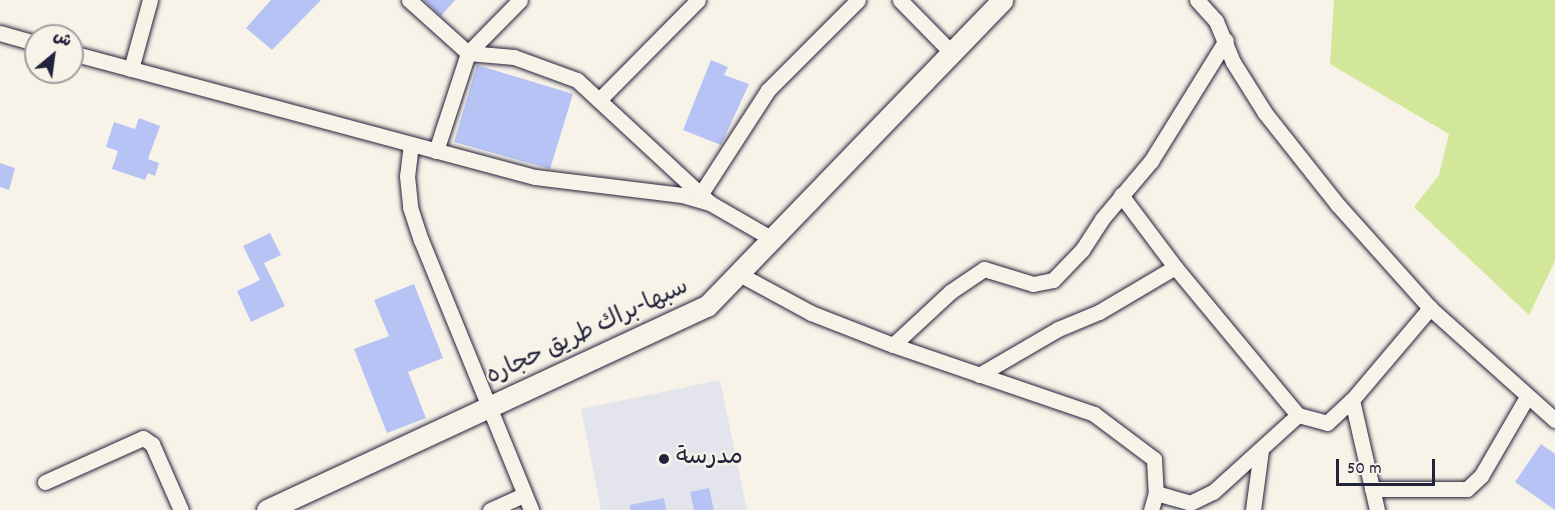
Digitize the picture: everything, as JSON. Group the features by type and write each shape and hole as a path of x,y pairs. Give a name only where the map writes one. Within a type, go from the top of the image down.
{"main road":[{"name":"سبها-براك طريق حجاره","path":"267,510 488,407 679,322 707,306 741,275 772,239 1002,0"}],"street":[{"path":"131,69 150,0"},
{"path":"409,0 468,53 514,57 542,65 577,80 600,99 645,145 706,197 772,239"},
{"path":"436,151 468,53 520,0"},
{"path":"600,99 698,0"},
{"path":"706,197 768,90 858,0"},
{"path":"900,0 951,52"},
{"path":"1197,0 1226,39 1233,62 1265,113 1338,205 1430,308 1555,420"},
{"path":"0,33 24,40"},
{"path":"893,345 950,292 984,269 1034,284 1053,280 1082,250 1121,195 1160,148 1226,39"},
{"path":"84,56 564,183 706,197"},
{"path":"411,144 407,176 410,207 531,510"},
{"path":"1121,195 1175,267 1298,415 1328,423 1352,400 1430,308"},
{"path":"980,375 1058,329 1099,312 1175,267"},
{"path":"741,275 811,313 893,345 1094,414 1125,434 1154,459 1156,493 1151,510"},
{"path":"1372,489 1467,489 1480,476 1527,397"},
{"path":"1352,400 1377,510"},
{"path":"1156,493 1190,503 1213,492 1298,415"},
{"path":"45,482 143,438 152,444 181,510"},
{"path":"1253,510 1261,450"},
{"path":"490,510 524,495"}],"shaded area":[{"name":"مدرسة","path":"720,380 747,510 601,510 581,409"}],"green space":[{"path":"1334,0 1555,0 1555,261 1529,315 1414,207 1439,175 1449,134 1330,64"}],"building":[{"path":"271,0 321,0 272,50 246,28"},
{"path":"424,0 455,0 441,16"},
{"path":"711,60 728,67 724,75 749,84 721,145 683,130"},
{"path":"477,65 573,94 550,169 454,142"},
{"path":"139,118 160,126 148,159 159,163 155,176 148,173 145,180 112,169 118,151 106,147 114,122 135,129"},
{"path":"0,163 15,168 9,190 0,187"},
{"path":"270,233 281,255 264,263 285,306 251,322 237,291 260,280 243,246"},
{"path":"414,284 443,358 408,372 426,418 387,433 354,349 389,336 374,300"},
{"path":"1541,444 1555,454 1555,510 1515,482"},
{"path":"709,488 714,510 694,510 690,492"},
{"path":"664,498 666,510 630,510 630,505"}],"place":[{"name":"مدرسة","path":"664,459"}]}
